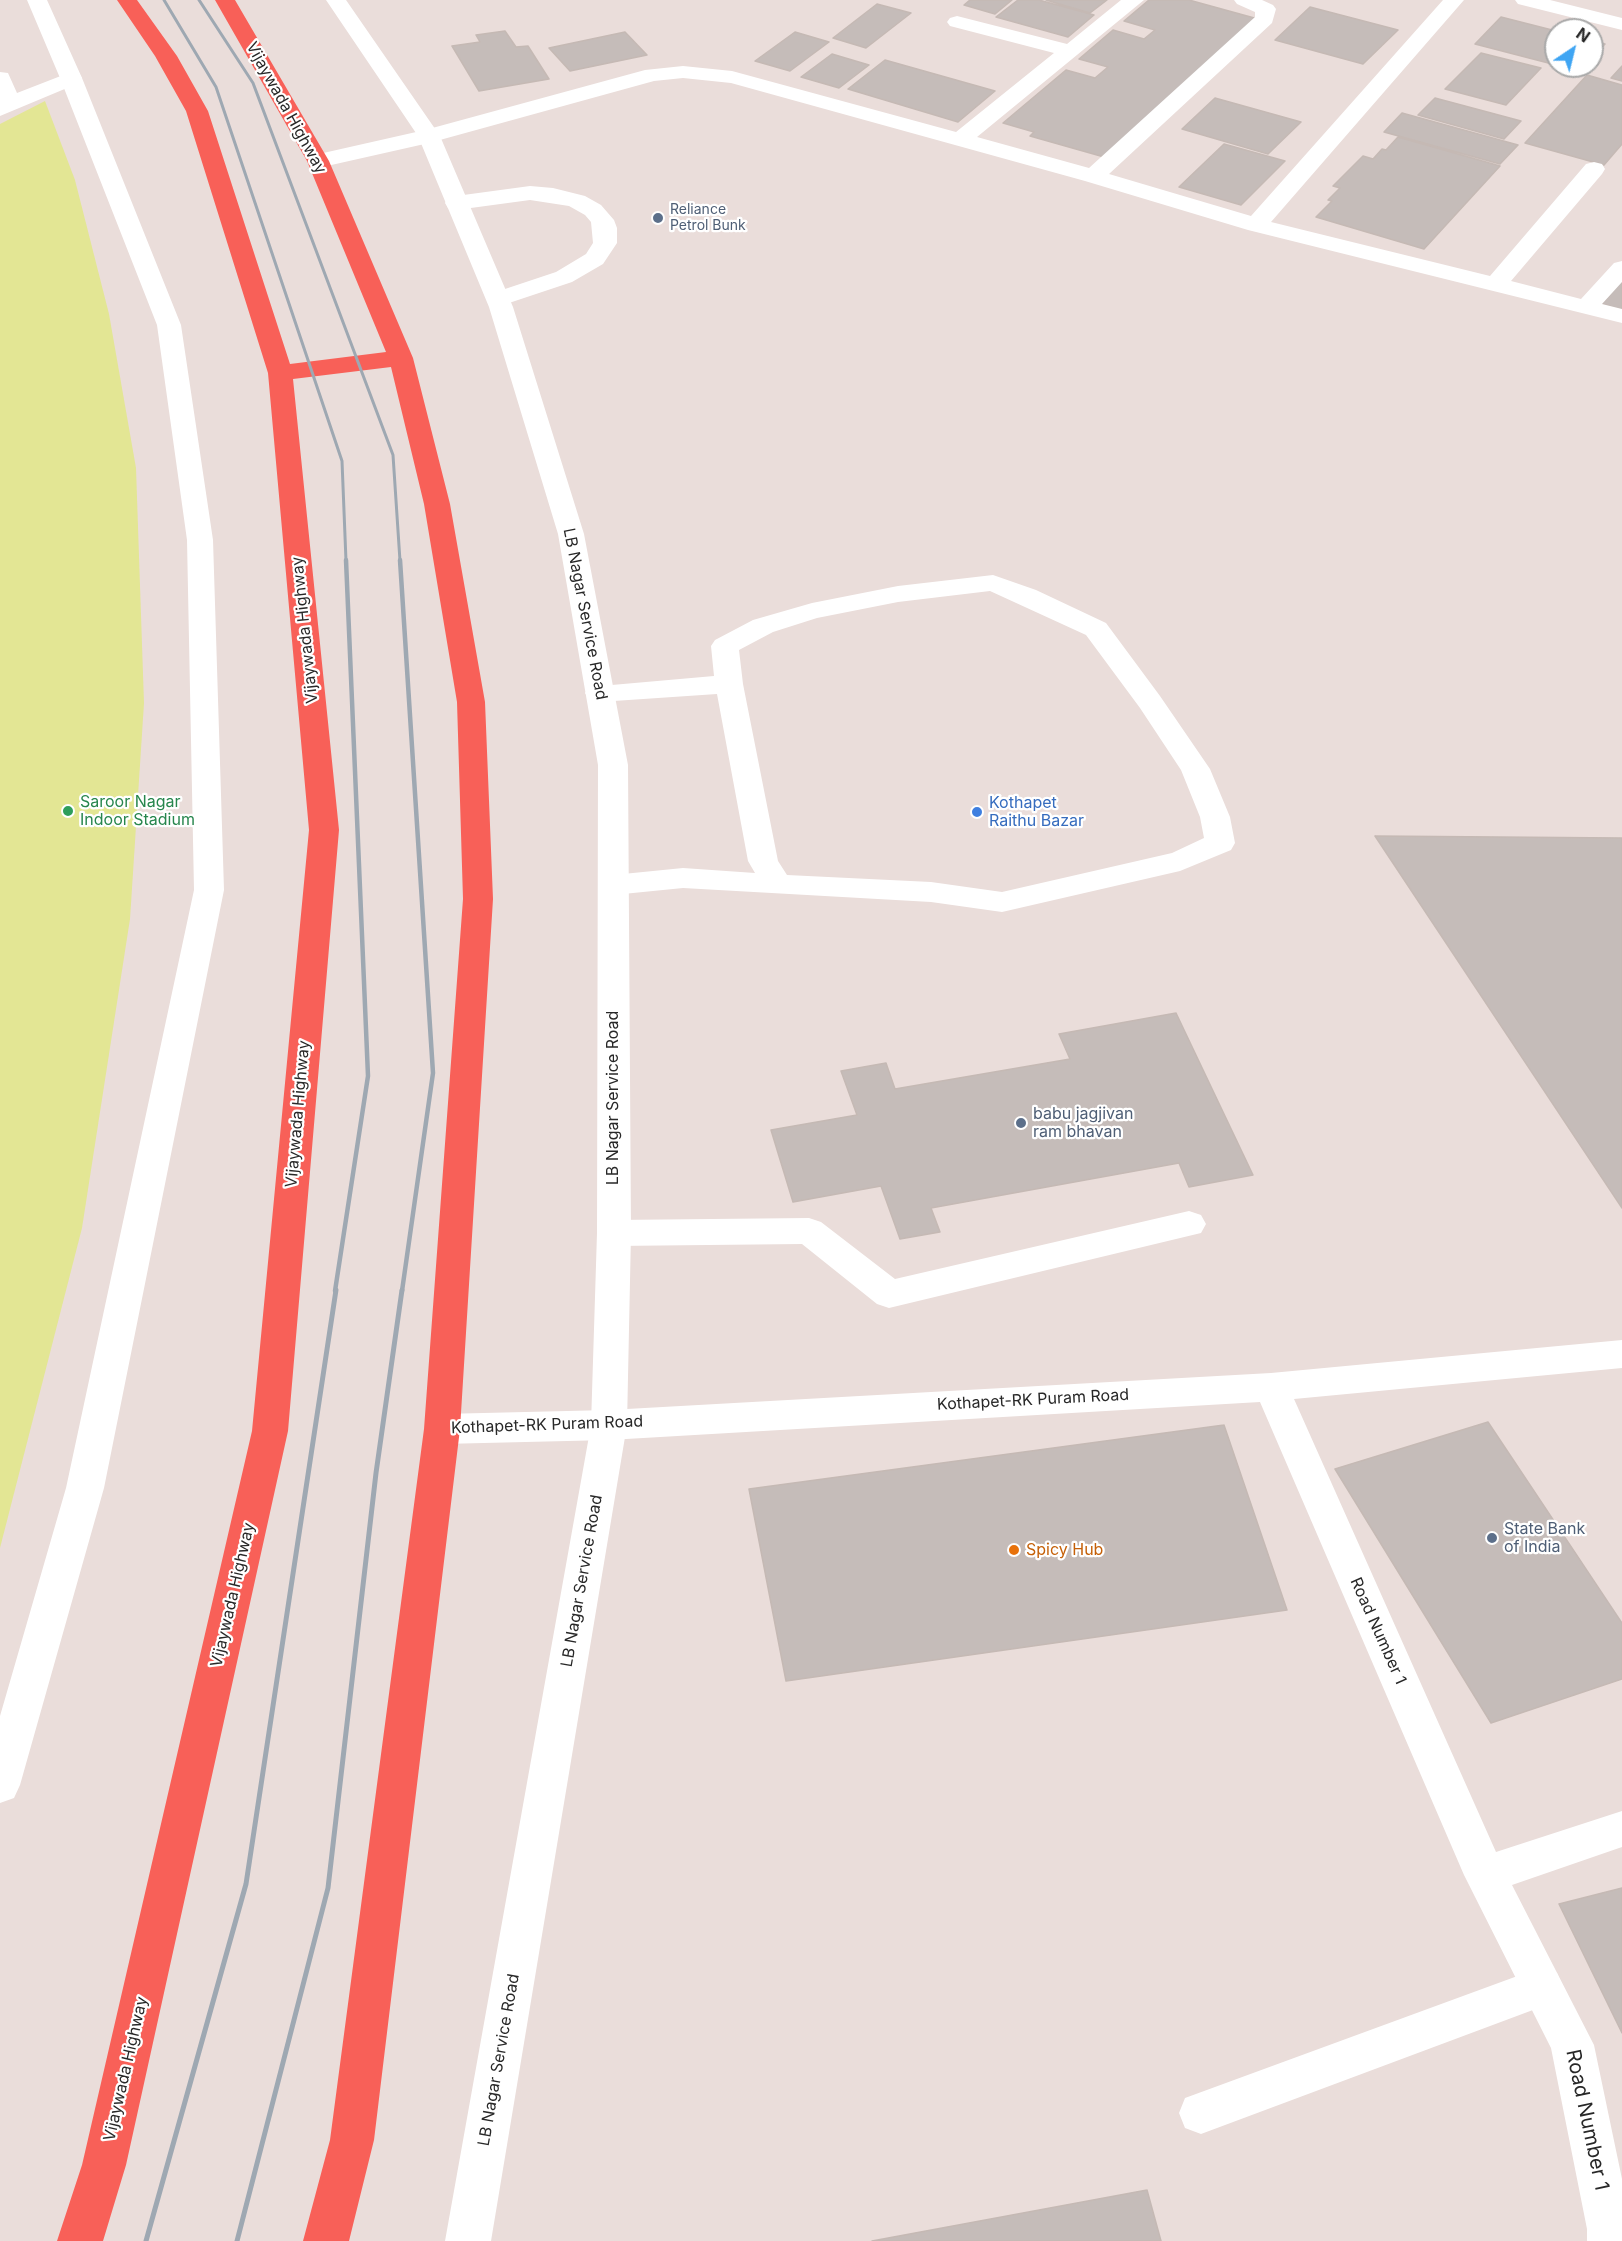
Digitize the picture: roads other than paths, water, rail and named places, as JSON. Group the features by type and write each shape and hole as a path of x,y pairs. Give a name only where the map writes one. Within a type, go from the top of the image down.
{"highway":[{"name":"Vijaywada Highway","path":"80,2241 104,2165 270,1431 324,830 280,373 197,111 166,56 127,0"},
{"name":"Vijaywada Highway","path":"225,0 318,160 401,357 437,504 471,702 478,899 442,1429 352,2140 326,2241"},
{"path":"280,373 401,357"}],"street":[{"path":"0,1785 85,1488 209,890 200,540 169,325 71,78 37,0"},
{"name":"LB Nagar Service Road","path":"336,0 429,136 498,299 571,534 612,765 614,1233 609,1425 468,2241"},
{"path":"961,139 1134,0"},
{"path":"1093,176 1265,19 1266,9 1244,0"},
{"path":"1257,225 1455,0"},
{"path":"1525,0 1622,24"},
{"path":"957,22 1070,51"},
{"path":"318,160 429,136 653,75 683,72 732,77 1093,176 1257,225 1622,316"},
{"path":"0,78 5,107 71,78"},
{"path":"1495,285 1594,169"},
{"path":"456,203 530,193 554,195 577,201 593,210 602,220 605,228 605,243 595,259 564,277 498,299"},
{"path":"1586,307 1622,268"},
{"path":"613,885 683,878 778,885 931,892 1002,902 1180,861 1220,843 1215,817 1195,769 1150,702 1096,629 1026,596 993,584 898,594 812,611 763,626 725,646 729,684 763,861 778,885"},
{"path":"599,693 729,684"},
{"path":"614,1233 809,1231 889,1294 1189,1224"},
{"name":"Kothapet-RK Puram Road","path":"442,1429 609,1425 1270,1387 1622,1354"},
{"name":"Road Number 1","path":"1270,1387 1485,1875 1572,2045 1610,2229 1610,2241"},
{"path":"1485,1875 1622,1828"},
{"path":"1201,2113 1542,1987"}],"railway":[{"path":"164,0 216,87 342,461 346,561"},
{"path":"199,0 253,83 393,455 400,561"},
{"path":"335,1291 368,1076 346,560"},
{"path":"400,560 433,1073 402,1291"},
{"path":"146,2241 246,1884 336,1290"},
{"path":"237,2241 328,1888 376,1473 402,1290"}],"place":[{"name":"Reliance Petrol Bunk","path":"658,218"},
{"name":"Saroor Nagar Indoor Stadium","path":"68,811"},
{"name":"Kothapet Raithu Bazar","path":"977,812"},
{"name":"babu jagjivan ram bhavan","path":"1021,1123"},
{"name":"State Bank of India","path":"1492,1538"},
{"name":"Spicy Hub","path":"1014,1550"}]}
